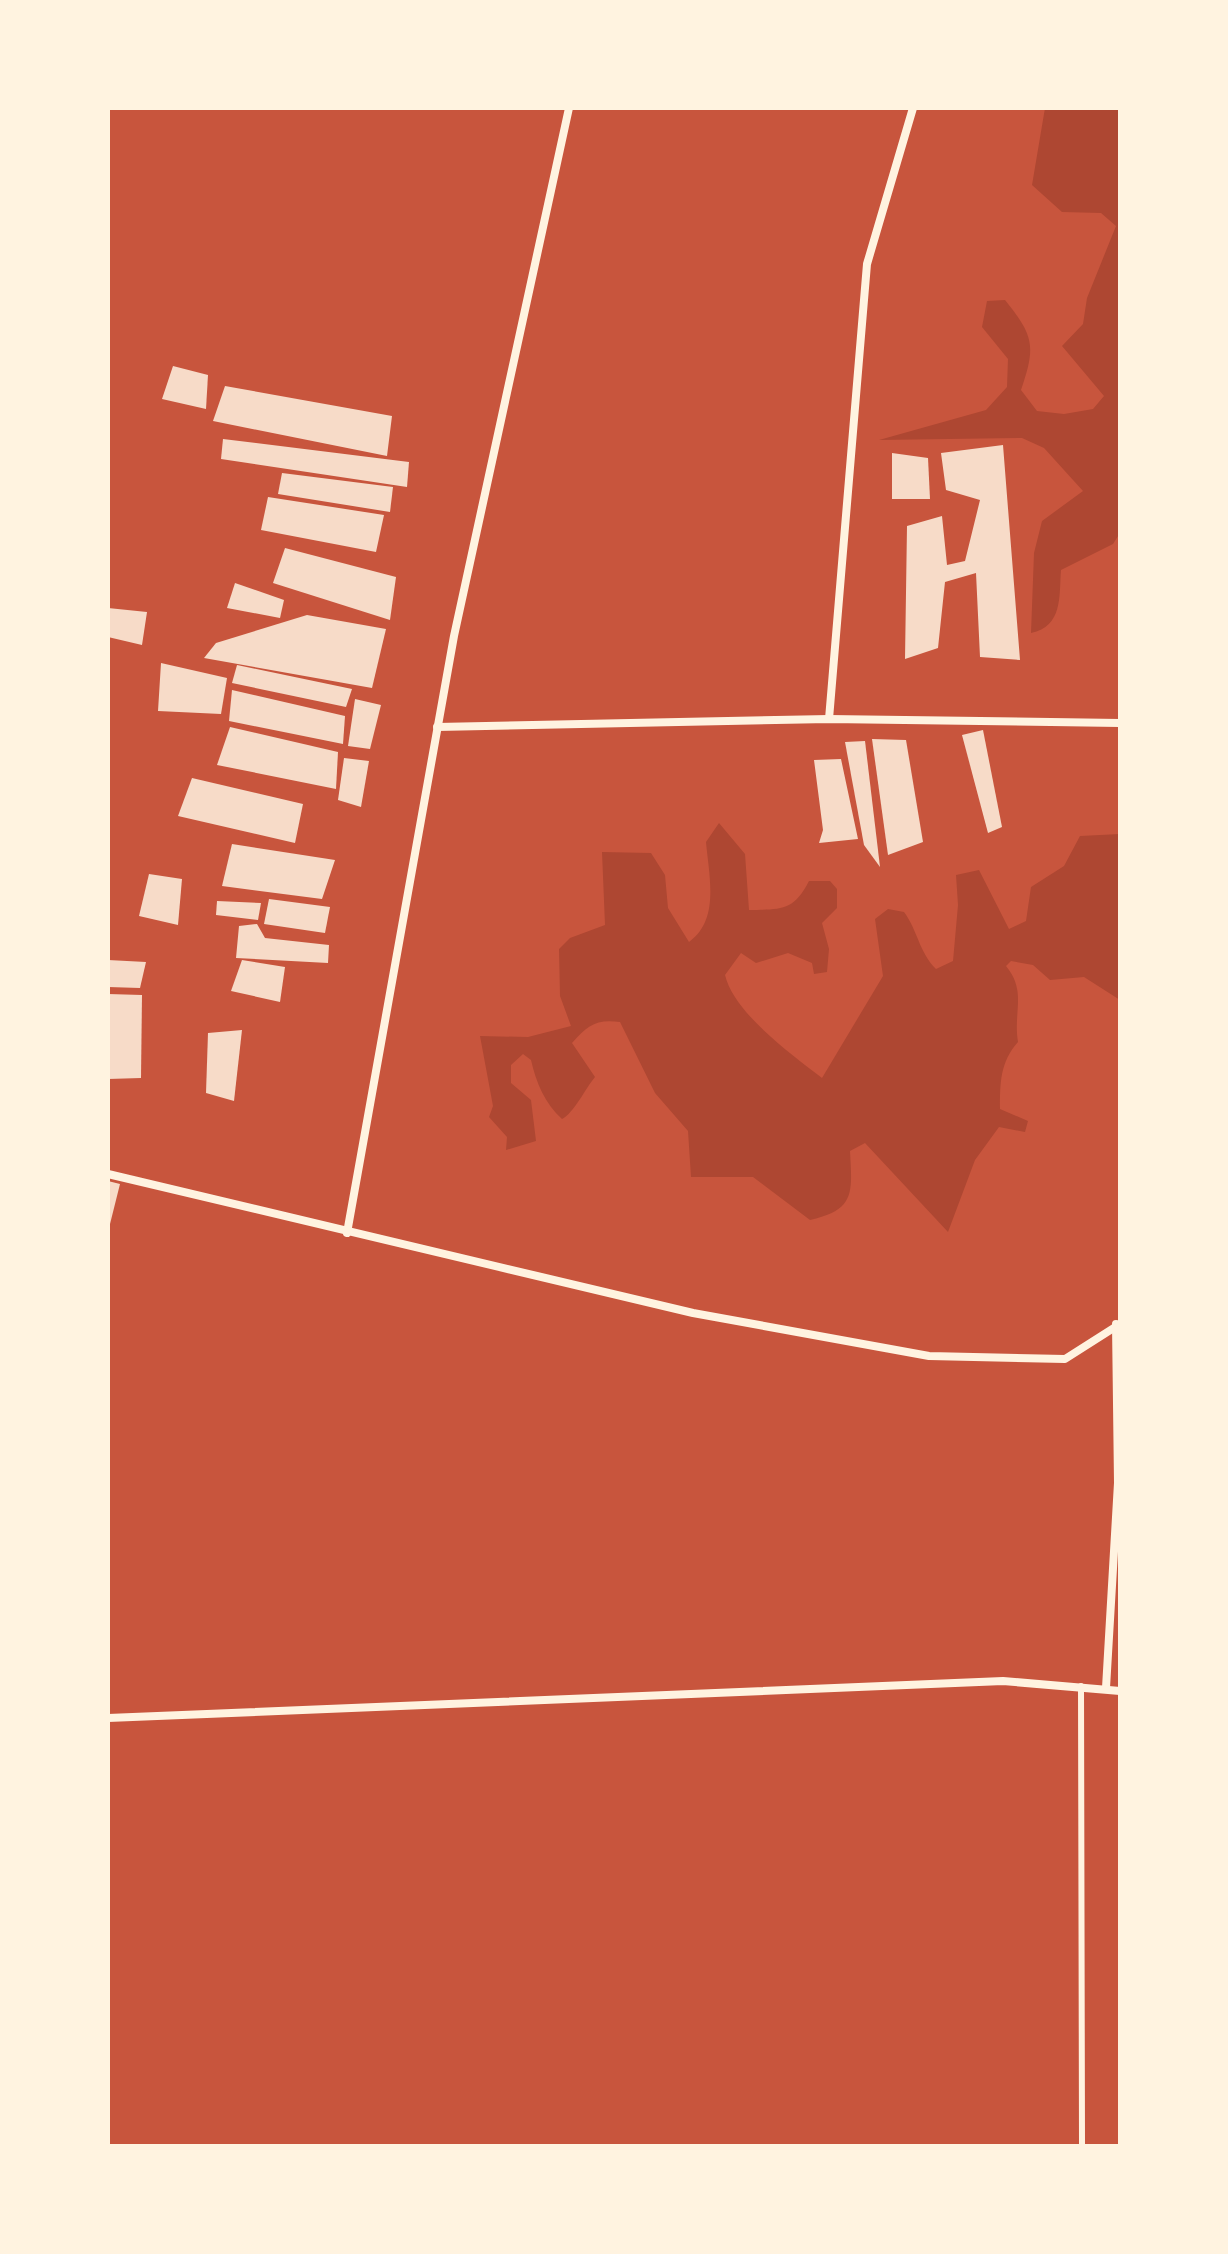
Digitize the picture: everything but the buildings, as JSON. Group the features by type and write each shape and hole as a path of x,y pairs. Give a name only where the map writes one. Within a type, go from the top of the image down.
{"street":[{"path":"347,1233 454,636 569,108"},
{"path":"829,719 867,264 913,108"},
{"path":"437,727 829,719 1120,723"},
{"path":"108,1174 693,1313 929,1356 1065,1359 1118,1324"},
{"path":"1106,1688 1118,1483 1118,1324"},
{"path":"108,1718 1003,1681 1120,1691"}],"lane":[{"path":"1081,1686 1082,2146"}],"shaded area":[{"path":"1045,108 1120,108 1120,533 1113,544 1061,570 1059,600 1054,617 1049,624 1031,633 1034,553 1042,521 1083,491 1044,448 1022,438 879,440 986,410 1007,387 1008,359 982,327 987,301 1005,300 1027,333 1029,362 1021,390 1037,411 1064,414 1093,409 1104,396 1062,346 1083,324 1087,298 1116,226 1101,213 1062,212 1032,185"},
{"path":"719,823 745,854 749,910 785,907 797,898 809,881 830,881 837,889 837,908 822,923 829,949 827,972 814,974 812,963 788,953 756,963 741,953 725,975 730,989 751,1018 822,1078 883,976 875,919 888,909 904,912 936,969 953,961 958,905 956,875 979,870 1009,929 1026,921 1031,887 1064,866 1080,836 1120,834 1120,1000 1084,977 1050,980 1033,965 1011,961 1006,966 1018,993 1018,1042 1004,1065 1000,1109 1028,1121 1025,1132 999,1127 975,1160 948,1232 865,1143 850,1151 850,1188 843,1205 825,1216 810,1220 753,1177 691,1177 688,1131 655,1093 620,1022 605,1021 593,1025 572,1043 595,1077 562,1119 542,1092 531,1060 523,1054 511,1065 511,1083 531,1100 536,1141 506,1150 507,1137 489,1117 493,1106 480,1036 528,1037 571,1026 560,996 559,949 570,938 605,925 602,852 651,853 665,875 668,908 689,942 699,933 709,910 706,842"}]}
